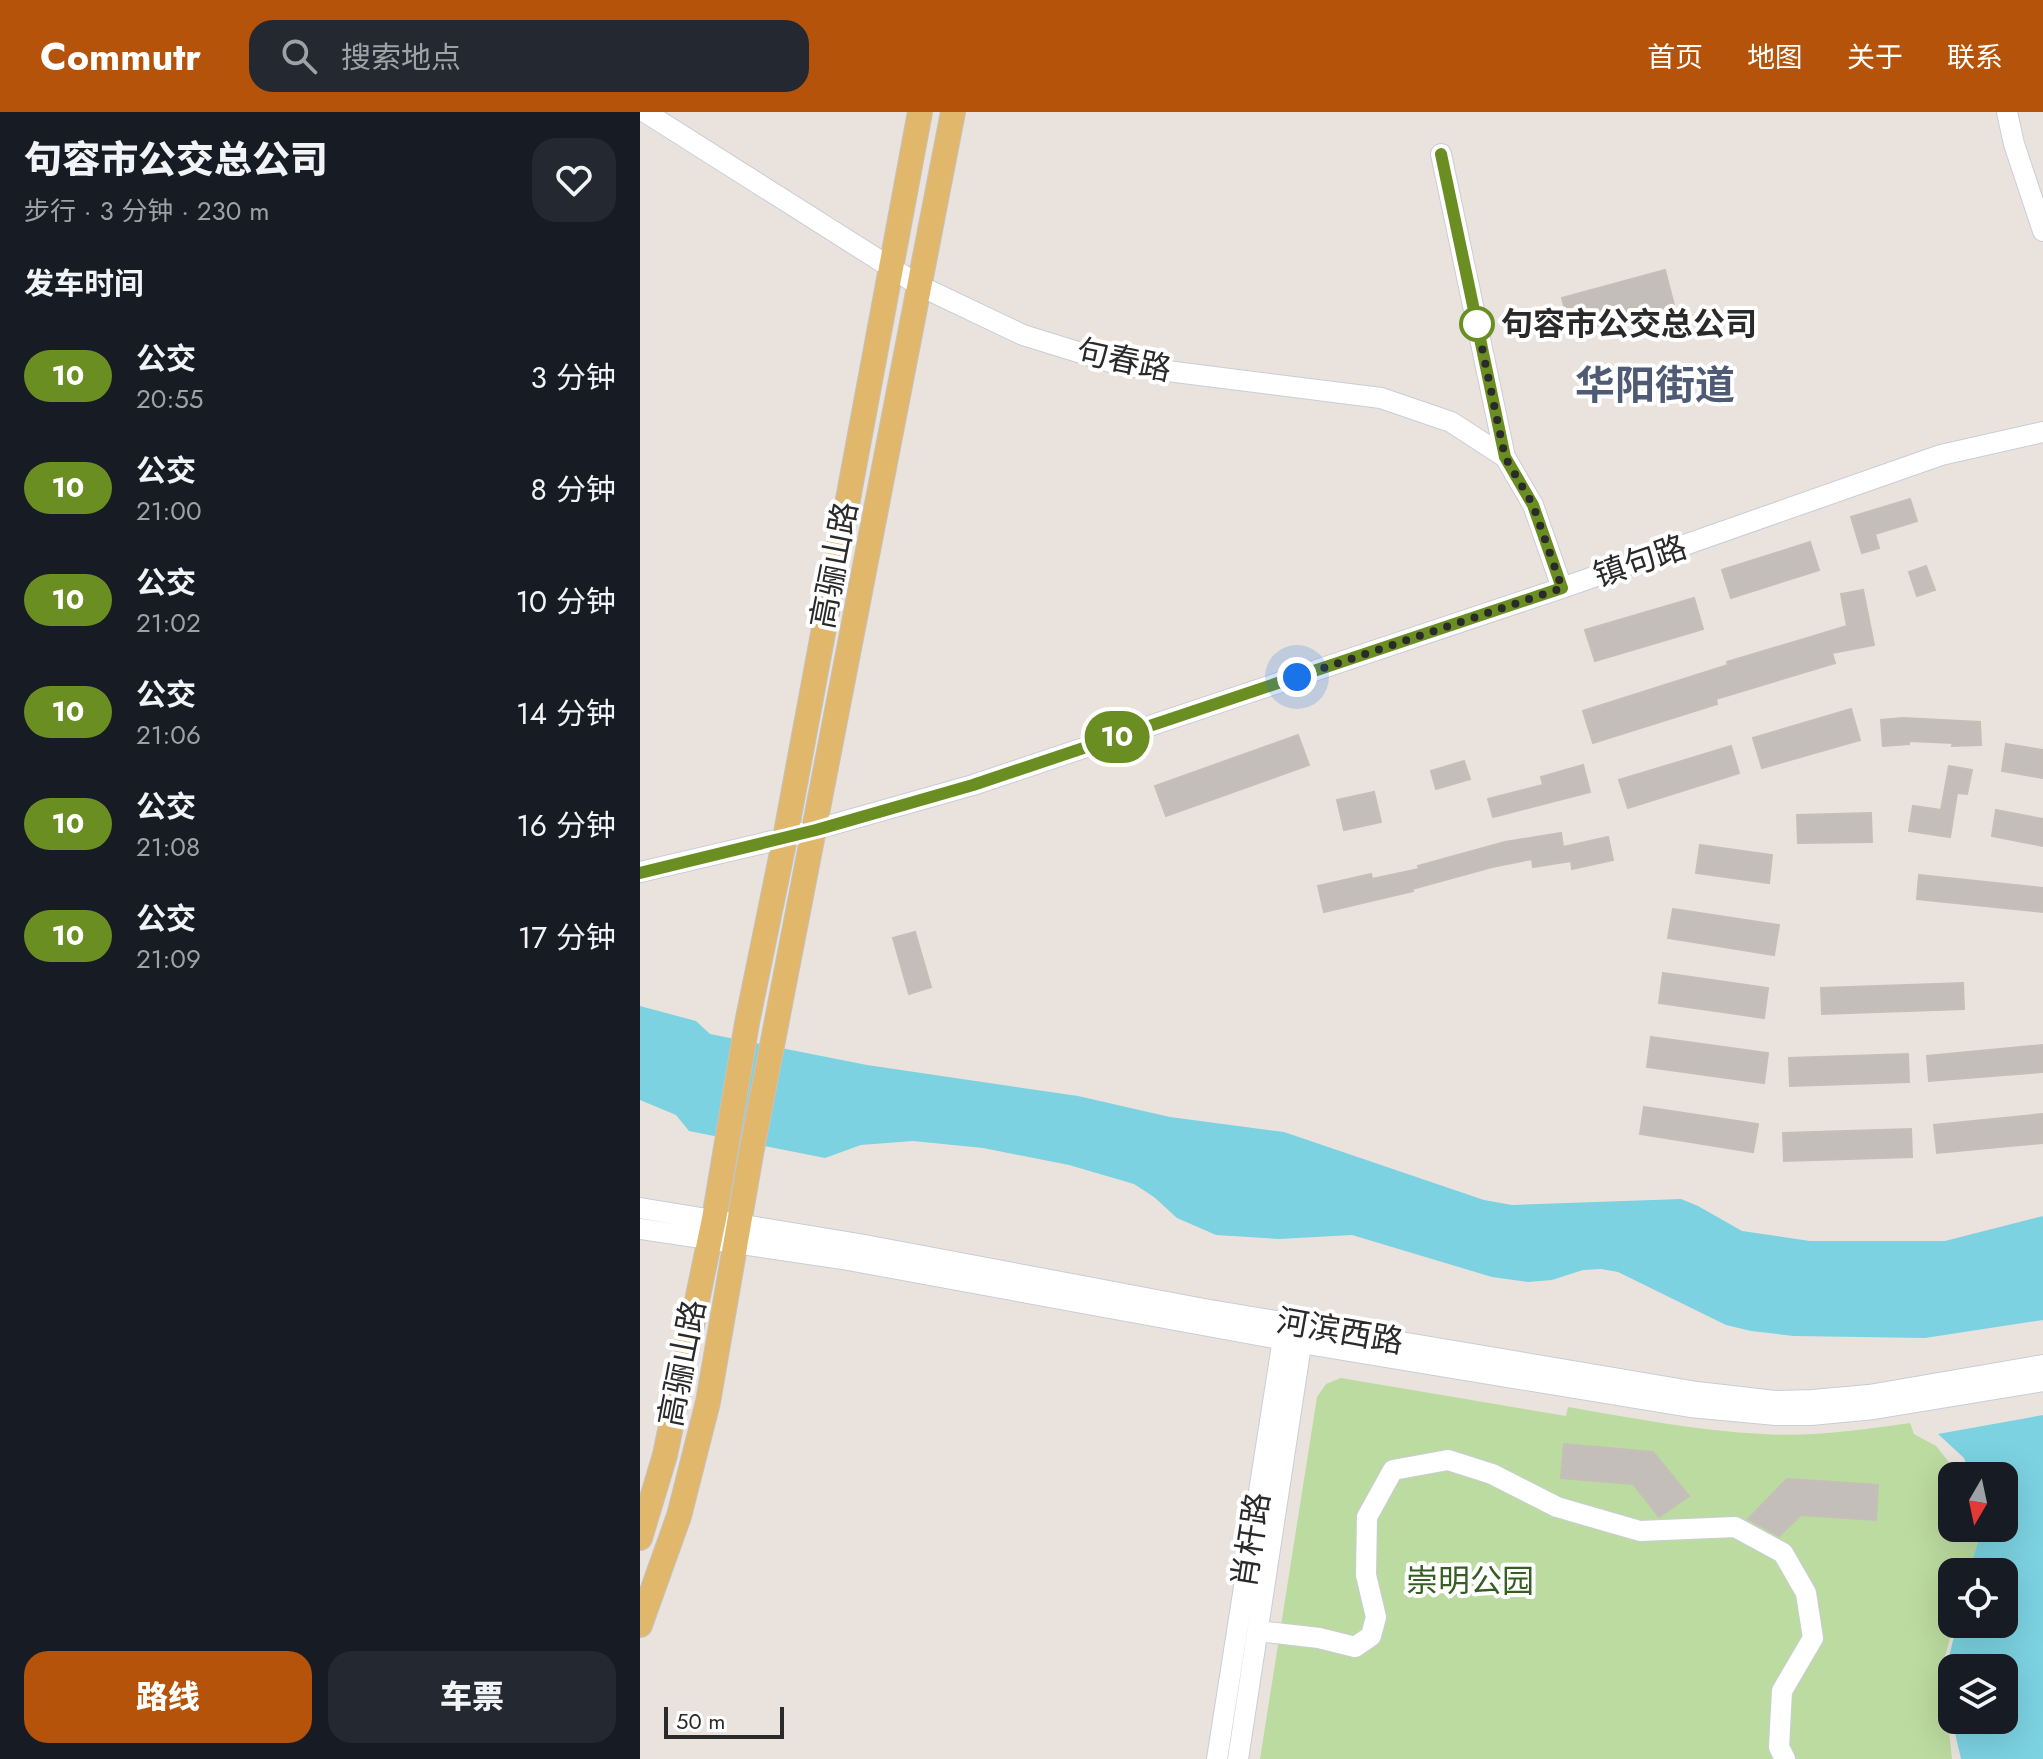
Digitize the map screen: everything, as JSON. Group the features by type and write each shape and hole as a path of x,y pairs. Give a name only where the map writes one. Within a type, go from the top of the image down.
{"main road":[{"name":"高骊山路","path":"640,1538 665,1455 712,1229 747,1023 785,838 920,112"},
{"name":"高骊山路","path":"640,1625 679,1516 696,1456 774,1030 816,830 953,112"}],"street":[{"name":"句春路","path":"645,112 920,286 1023,335 1120,365 1381,398 1451,422 1505,457 1533,505 1562,588"},
{"path":"2007,112 2014,144 2043,231"},
{"path":"1441,154 1505,457"},
{"name":"镇句路","path":"640,872 816,830 973,785 1562,588 1941,455 2043,432"},
{"name":"河滨西路","path":"640,1208 712,1229 843,1259 1293,1332 1775,1401 1869,1395 2043,1365"},
{"name":"河滨西路","path":"640,1229 712,1229"},
{"name":"河滨西路","path":"1293,1332 1690,1407 1776,1415 1874,1409 2043,1381"},
{"name":"肖杆路","path":"1238,1759 1258,1631 1293,1332"},
{"name":"肖杆路","path":"1217,1759 1293,1332"},
{"path":"1258,1631 1319,1638 1355,1647 1371,1636 1376,1617 1366,1575 1367,1517 1393,1470 1448,1460 1492,1474 1557,1507 1640,1531 1735,1527 1783,1553 1806,1593 1813,1638 1782,1691 1779,1747 1785,1759"}],"green space":[{"name":"崇明公园","path":"1341,1378 1566,1416 1568,1407 1665,1424 1781,1435 1818,1434 1910,1423 1914,1434 1936,1446 1949,1462 1938,1462 1938,1542 1978,1542 1973,1558 1938,1558 1938,1638 1950,1638 1946,1654 1938,1654 1938,1734 1949,1734 1952,1759 1260,1759 1317,1397 1326,1384"}],"water":[{"path":"640,1006 696,1021 710,1034 867,1065 1078,1096 1170,1117 1284,1132 1484,1200 1512,1205 1681,1199 1742,1231 1810,1241 1945,1241 2043,1216 2043,1320 1925,1338 1794,1336 1751,1331 1726,1325 1618,1272 1583,1270 1552,1280 1528,1282 1492,1277 1352,1235 1279,1239 1216,1235 1177,1218 1134,1184 1069,1165 983,1148 913,1141 861,1145 825,1158 689,1131 676,1115 640,1100"},
{"path":"2043,1415 2043,1759 1961,1759 1955,1734 2018,1734 2018,1654 1950,1654 1954,1638 2018,1638 2018,1558 1973,1558 1978,1542 2018,1542 2018,1462 1965,1462 1938,1434"}],"building":[{"path":"1665,270 1674,305 1571,333 1562,298"},
{"path":"1910,499 1917,521 1875,534 1879,548 1862,553 1851,517"},
{"path":"1810,542 1819,570 1731,598 1722,570"},
{"path":"1926,566 1935,590 1917,596 1909,572"},
{"path":"1863,590 1874,645 1832,653 1835,663 1716,699 1717,704 1593,743 1583,711 1728,665 1727,662 1847,626 1841,594"},
{"path":"1694,598 1703,629 1595,661 1585,630"},
{"path":"1851,709 1860,740 1762,768 1753,738"},
{"path":"1903,718 1980,722 1981,745 1952,746 1953,743 1909,741 1909,744 1883,746 1881,720"},
{"path":"1298,735 1309,765 1166,816 1155,786"},
{"path":"2006,744 2043,750 2043,778 2002,771"},
{"path":"1731,746 1739,773 1628,808 1619,780"},
{"path":"1464,761 1470,779 1436,789 1431,771"},
{"path":"1583,765 1590,792 1493,817 1488,799 1543,785 1541,777"},
{"path":"1949,766 1972,770 1967,794 1957,793 1950,837 1909,831 1913,806 1941,810"},
{"path":"1374,792 1381,822 1344,830 1337,800"},
{"path":"1996,810 2043,819 2043,846 1992,836"},
{"path":"1871,813 1872,842 1798,843 1797,815"},
{"path":"1561,833 1563,847 1608,837 1613,860 1572,869 1571,861 1533,867 1532,859 1324,912 1318,886 1371,874 1372,879 1419,869 1418,866 1505,842"},
{"path":"1700,845 1772,855 1769,883 1696,873"},
{"path":"1919,875 2043,888 2043,912 1917,899"},
{"path":"1673,909 1779,925 1774,955 1668,938"},
{"path":"915,932 931,987 909,994 893,938"},
{"path":"1663,973 1768,988 1764,1018 1659,1003"},
{"path":"1963,983 1964,1009 1822,1014 1821,988"},
{"path":"1651,1037 1768,1053 1764,1083 1647,1067"},
{"path":"2043,1045 2043,1072 1929,1081 1927,1056"},
{"path":"1908,1054 1909,1082 1790,1086 1789,1058"},
{"path":"1644,1107 1758,1124 1753,1152 1640,1134"},
{"path":"2043,1114 2043,1143 1937,1153 1934,1125"},
{"path":"1911,1129 1912,1157 1784,1161 1783,1133"},
{"path":"1564,1444 1653,1452 1689,1496 1659,1517 1633,1484 1561,1478"},
{"path":"1787,1479 1878,1485 1876,1520 1801,1515 1779,1536 1748,1519"}],"bus line":[{"name":"10","path":"640,873 816,830 973,785 1562,588 1533,505 1505,457 1441,154"}],"place":[{"name":"句容市公交总公司","path":"1477,324"}],"district":[{"name":"华阳街道","path":"1655,385"}],"route":[{"path":"1297,677 1562,588 1533,505 1505,457 1477,324"}]}
